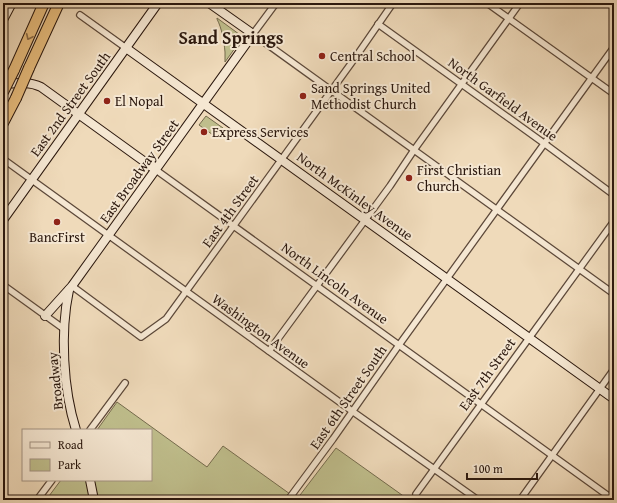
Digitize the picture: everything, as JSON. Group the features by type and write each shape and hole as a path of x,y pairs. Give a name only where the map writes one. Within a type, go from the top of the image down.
{"highway":[{"path":"3,92 44,3"},
{"path":"3,123 16,98 59,3"}],"main road":[{"path":"3,20 12,3"},
{"name":"East 2nd Street South","path":"3,220 158,3"},
{"path":"209,3 253,34"},
{"name":"East Broadway Street","path":"64,329 70,288 253,34"},
{"name":"North McKinley Avenue","path":"126,48 614,399"},
{"name":"North Lincoln Avenue","path":"3,84 17,82 34,84 41,87 156,170"},
{"path":"45,316 70,288"},
{"name":"Broadway","path":"64,329 68,394 76,429"},
{"path":"90,481 94,500"}],"street":[{"path":"276,3 253,34 614,294"},
{"name":"East 4th Street","path":"70,288 141,337 166,319 282,160 393,3"},
{"path":"487,3 614,94"},
{"path":"269,351 365,220 520,3"},
{"name":"North McKinley Avenue","path":"80,15 126,48"},
{"name":"North Garfield Avenue","path":"378,24 614,195"},
{"name":"East 6th Street South","path":"288,500 614,47"},
{"name":"Washington Avenue","path":"3,159 186,292 478,500"},
{"name":"North Lincoln Avenue","path":"156,170 614,500"},
{"name":"East 7th Street","path":"416,494 614,220"},
{"path":"3,285 64,329"},
{"path":"520,500 614,369"},
{"path":"91,429 125,383"},
{"path":"37,500 51,481"}],"green space":[{"path":"217,18 243,37 225,62 223,39"},
{"path":"206,116 223,128 216,137 199,125"},
{"path":"117,402 207,467 223,446 297,499 336,448 409,500 228,500 225,498 200,500 46,500 60,481 152,481 152,429 98,429"}],"place":[{"name":"Central School","path":"322,56"},
{"name":"Sand Springs United Methodist Church","path":"303,96"},
{"name":"El Nopal","path":"107,101"},
{"name":"Express Services","path":"204,132"},
{"name":"First Christian Church","path":"409,178"},
{"name":"BancFirst","path":"57,222"}],"district":[{"name":"Sand Springs","path":"231,37"}]}
